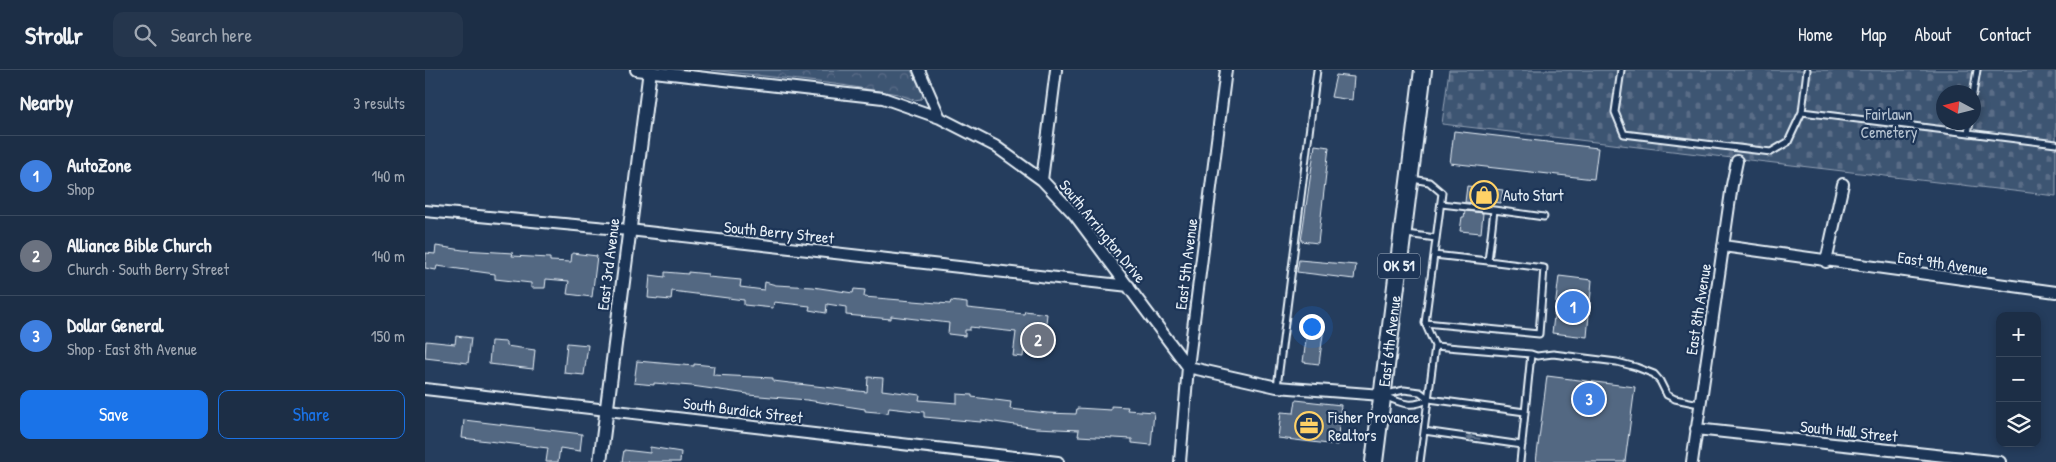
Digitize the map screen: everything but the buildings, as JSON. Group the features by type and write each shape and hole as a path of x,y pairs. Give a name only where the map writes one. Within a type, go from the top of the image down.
{"main road":[{"name":"East 6th Avenue","path":"1374,462 1423,70"}],"street":[{"name":"South Arrington Drive","path":"636,70 883,98 940,118 995,146 1042,180 1074,214 1188,367"},
{"path":"919,70 940,118"},
{"path":"1042,180 1056,70"},
{"name":"East 5th Avenue","path":"1180,462 1188,367 1225,70"},
{"name":"East 3rd Avenue","path":"600,462 649,71"},
{"name":"East 8th Avenue","path":"1692,462 1699,404 1737,161"},
{"path":"1827,262 1843,184"},
{"name":"South Berry Street","path":"425,211 629,230 1129,286"},
{"name":"East 9th Avenue","path":"1723,246 1827,262 2056,292"},
{"path":"1188,367 1277,387 1382,394"},
{"name":"South Burdick Street","path":"425,389 607,408 1058,462"},
{"name":"South Hall Street","path":"1696,429 2000,462"}],"lane":[{"path":"1277,387 1317,70"},
{"path":"1621,70 1615,112 1623,134 1771,152 1788,142 1802,112 1807,70"},
{"path":"1974,85 1977,70"},
{"path":"1802,112 2056,144"},
{"path":"1410,179 1429,182 1442,193 1425,324 1435,346 1420,462"},
{"path":"1441,204 1544,216"},
{"path":"1488,261 1494,210"},
{"path":"1403,234 1436,238"},
{"path":"1425,324 1539,334 1544,268 1434,255"},
{"path":"1435,346 1537,356 1553,354 1617,362 1654,374 1660,380 1667,395 1675,399 1699,404"},
{"path":"1520,462 1531,354"},
{"path":"1382,394 1403,390 1420,392 1429,399 1525,412"},
{"path":"1382,394 1401,403 1418,405 1429,399"},
{"path":"1424,431 1522,445"}],"green space":[{"path":"711,70 911,70 923,94 921,99 914,100 898,94 835,84"},
{"name":"Fairlawn Cemetery","path":"1449,70 2056,70 2056,196 1442,124"}],"place":[{"name":"Auto Start","path":"1484,195"},
{"name":"AutoZone","path":"1573,307"},
{"name":"Alliance Bible Church","path":"1038,340"},
{"name":"Dollar General","path":"1589,399"},
{"name":"Fisher Provance Realtors","path":"1309,426"}]}
